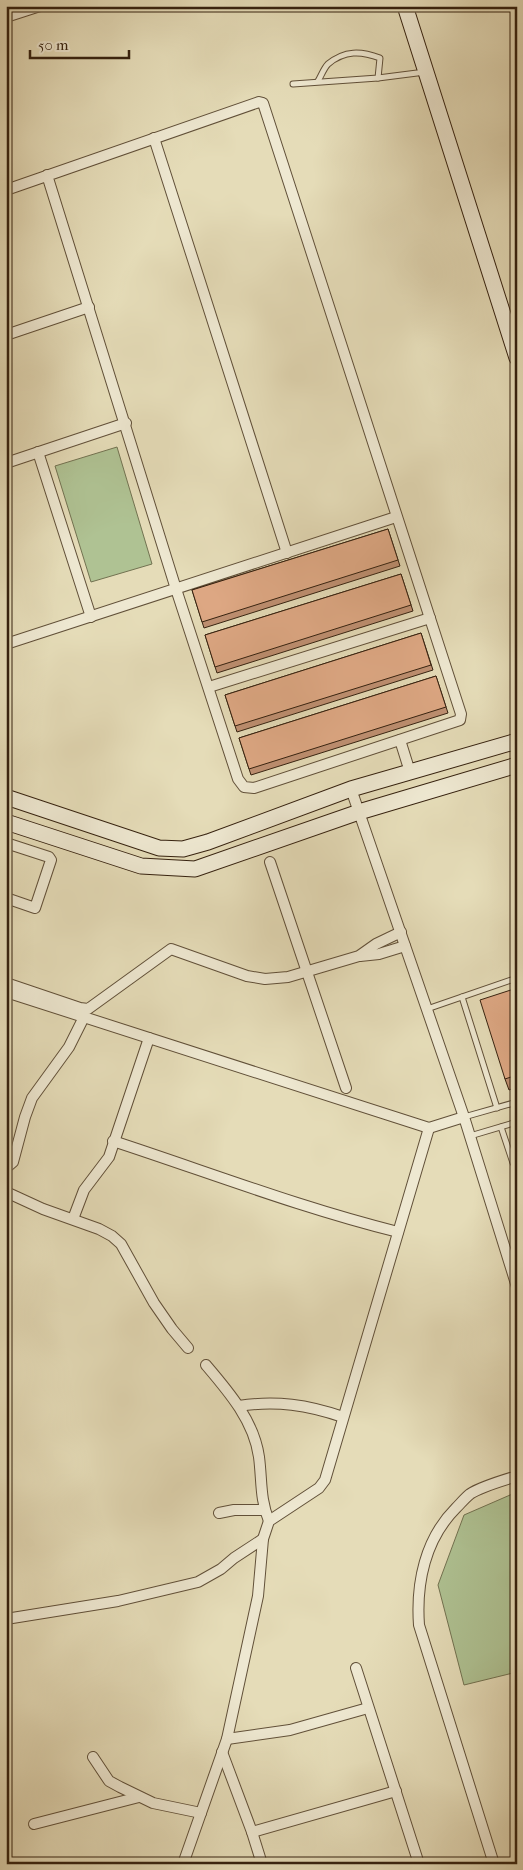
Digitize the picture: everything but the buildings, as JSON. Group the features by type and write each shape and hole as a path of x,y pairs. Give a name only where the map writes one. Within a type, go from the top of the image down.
{"main road":[{"path":"405,6 517,358"},
{"path":"6,797 159,848 184,848 208,842 351,789 517,741"},
{"path":"6,822 141,866 195,869 359,812 517,765"}],"street":[{"path":"6,17 40,6"},
{"path":"6,190 47,175 259,102 264,104 461,714 460,720 254,788 244,787 238,779 176,589 126,423 47,175"},
{"path":"154,138 287,553"},
{"path":"6,334 89,308"},
{"path":"6,463 126,423"},
{"path":"38,452 91,617"},
{"path":"6,644 396,517"},
{"path":"209,688 430,618"},
{"path":"400,740 410,772"},
{"path":"351,789 464,1117 517,1287"},
{"path":"6,843 49,857 51,860 35,908 6,898"},
{"path":"270,862 346,1088"},
{"path":"359,956 376,944 401,932"},
{"path":"6,983 88,1009 171,949 247,976 265,979 288,977 359,956 380,954 405,946"},
{"path":"6,992 429,1128 464,1117"},
{"path":"6,1168 13,1162 32,1098 69,1047 84,1017"},
{"path":"73,1219 84,1190 106,1162 149,1038"},
{"path":"184,1864 226,1739 258,1596 263,1539 269,1521 322,1485 429,1128"},
{"path":"113,1142 261,1192 351,1220 398,1232"},
{"path":"6,1192 43,1209 99,1229 112,1236 121,1244 154,1303 188,1348"},
{"path":"206,1365 239,1406 254,1438 259,1456 264,1510 269,1521"},
{"path":"239,1406 260,1402 276,1402 320,1409 343,1417"},
{"path":"494,1864 419,1625 417,1602 422,1572 431,1542 444,1519 470,1494 517,1476"},
{"path":"219,1513 234,1510 264,1510"},
{"path":"6,1619 118,1601 198,1582 221,1569 263,1539"},
{"path":"356,1668 419,1864"},
{"path":"226,1739 290,1730 368,1708"},
{"path":"222,1752 262,1864"},
{"path":"93,1756 109,1781 139,1797 166,1806 201,1813"},
{"path":"252,1832 396,1792"},
{"path":"34,1824 139,1797"}],"lane":[{"path":"318,81 328,65 346,54 364,52 380,58 378,78"},
{"path":"293,84 378,78 426,72"},
{"path":"427,1009 517,978"},
{"path":"462,997 497,1108"},
{"path":"464,1117 517,1102"},
{"path":"470,1136 517,1122"},
{"path":"501,1127 513,1163 517,1167"}],"green space":[{"path":"117,447 152,564 91,582 55,466"},
{"path":"517,1492 517,1687 513,1673 464,1685 438,1585 464,1515"}]}
